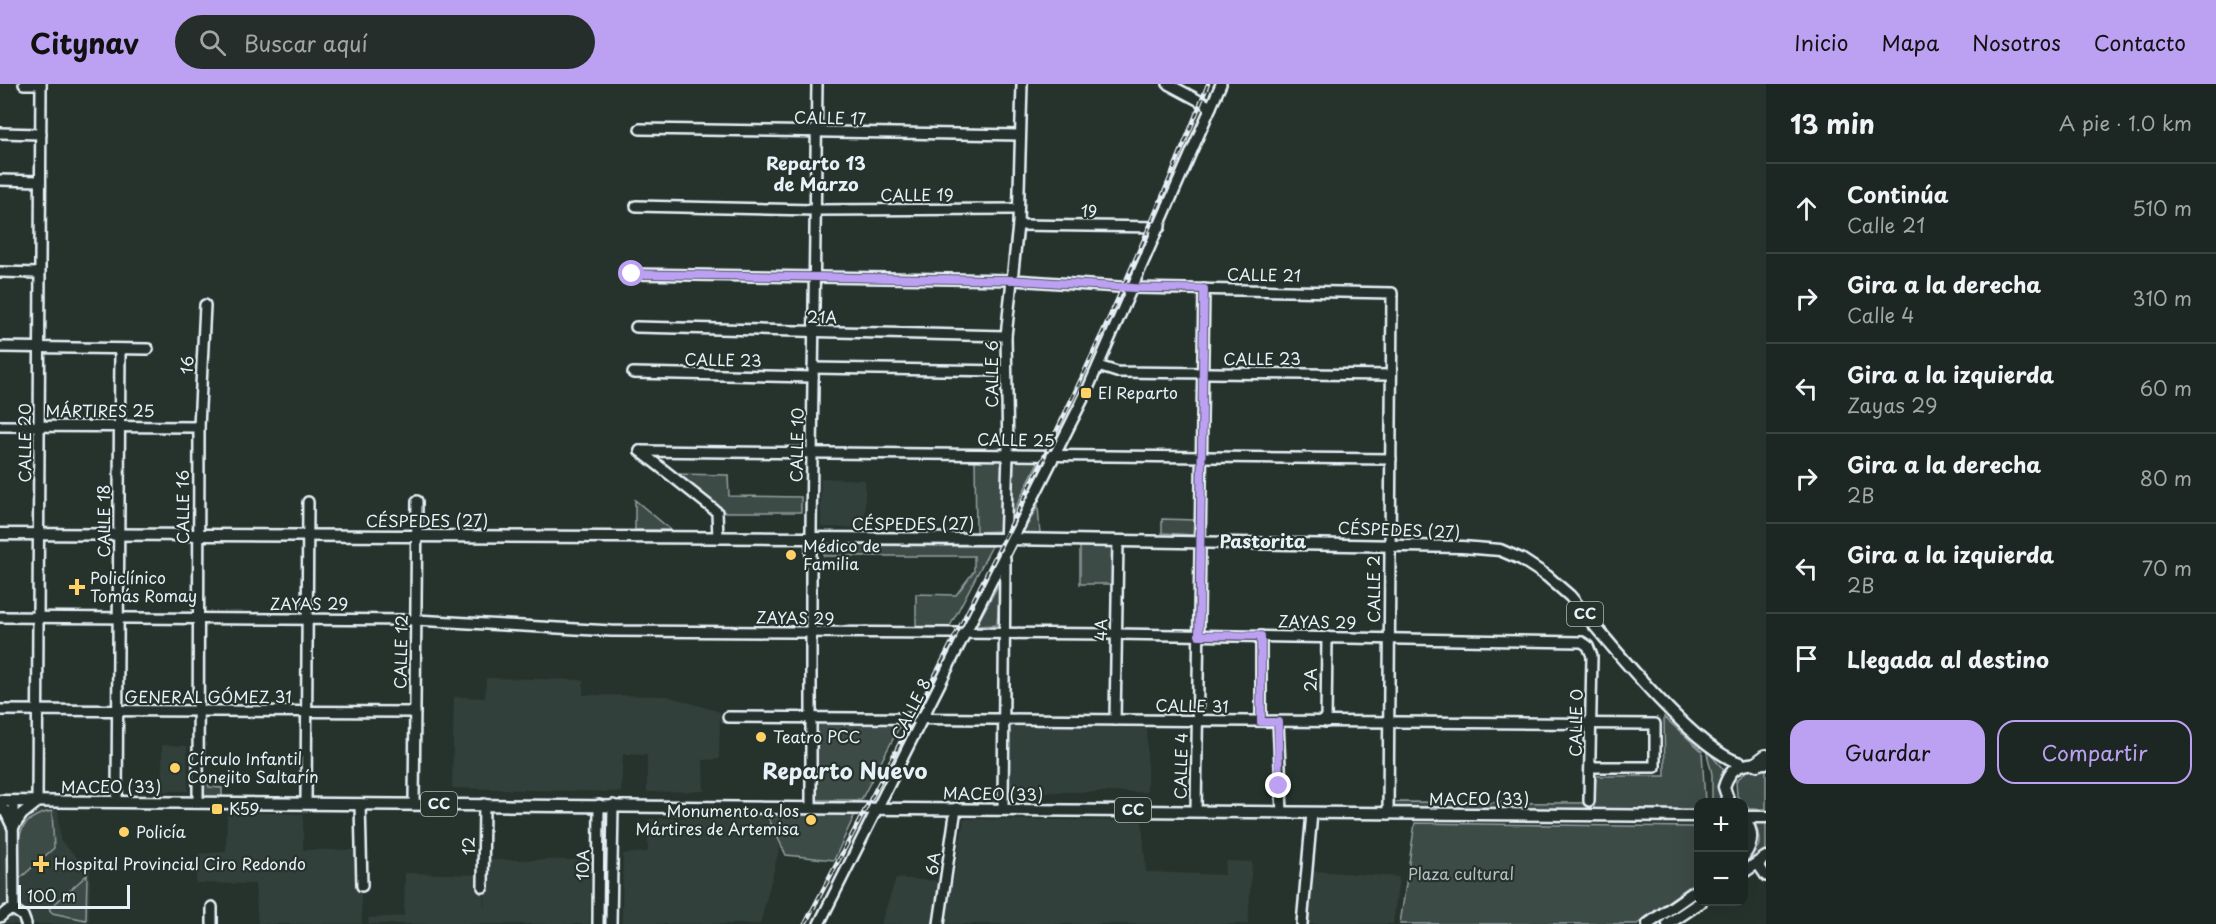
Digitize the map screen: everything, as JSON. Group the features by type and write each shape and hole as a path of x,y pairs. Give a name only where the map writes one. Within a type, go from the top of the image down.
{"main road":[{"name":"CÉSPEDES (27)","path":"0,534 1009,539 1390,544 1500,550 1521,559 1547,576 1570,596 1698,738 1727,760 1740,763"},
{"name":"CC","path":"1740,763 1763,761"},
{"path":"1728,798 1724,787 1732,770 1740,763"},
{"name":"MACEO (33)","path":"0,801 1694,816"},
{"path":"14,827 22,814 37,802"},
{"path":"0,808 6,812 14,827"},
{"path":"1748,818 1766,817"},
{"path":"1748,826 1752,832 1752,842 1748,848"},
{"path":"1748,869 1761,860"},
{"path":"1648,924 1694,892"},
{"path":"1668,924 1695,906"}],"street":[{"path":"24,84 41,84"},
{"name":"CALLE 20","path":"37,802 41,426 39,273 41,84"},
{"name":"CALLE 10","path":"811,807 813,276 818,84"},
{"name":"CALLE 6","path":"1009,539 1006,336 1014,280 1018,225 1022,84"},
{"path":"1168,84 1211,107"},
{"name":"CALLE 8","path":"819,924 1005,556 1009,539 1056,456 1134,288 1221,84"},
{"name":"CALLE 17","path":"640,129 1020,135"},
{"path":"0,133 41,134"},
{"path":"0,180 40,181"},
{"name":"CALLE 19","path":"636,206 814,210 1018,209"},
{"name":"19","path":"1018,225 1160,227"},
{"path":"0,272 39,273"},
{"name":"CALLE 21","path":"632,274 1014,280 1134,288 1392,293"},
{"name":"CALLE 4","path":"1196,811 1204,289"},
{"name":"CALLE 2","path":"1388,814 1392,293"},
{"name":"16","path":"199,427 205,305"},
{"name":"21A","path":"636,327 1006,336"},
{"path":"0,347 148,349"},
{"name":"CALLE 18","path":"117,801 120,349"},
{"name":"CALLE 23","path":"1098,366 1117,372 1391,375"},
{"name":"CALLE 23","path":"633,373 1006,371"},
{"name":"MÁRTIRES 25","path":"0,426 199,427"},
{"name":"CALLE 16","path":"198,803 199,427"},
{"name":"CALLE 25","path":"718,538 717,512 640,451 1391,459"},
{"name":"CALLE 12","path":"414,804 417,501"},
{"path":"306,803 308,502"},
{"name":"4A","path":"1115,720 1118,541"},
{"path":"1003,809 1005,556"},
{"name":"ZAYAS 29","path":"0,617 416,620 611,631 1199,635 1582,642 1588,646"},
{"path":"1261,636 1261,722"},
{"name":"2A","path":"1326,637 1326,722"},
{"name":"CALLE 0","path":"1588,646 1592,656 1589,801"},
{"name":"GENERAL GÓMEZ 31","path":"0,710 415,712"},
{"name":"CALLE 31","path":"728,717 1655,724 1654,767 1590,767"},
{"path":"1278,722 1282,812"},
{"path":"13,801 14,910"},
{"path":"360,804 362,886"},
{"name":"12","path":"483,887 484,804"},
{"name":"10A","path":"598,805 598,924"},
{"name":"10A","path":"611,924 613,805"},
{"name":"6A","path":"939,924 956,808"},
{"path":"1302,924 1312,813"},
{"path":"1761,860 1766,876"},
{"path":"212,907 212,924"},
{"path":"0,917 7,911 14,910 24,916 26,924"}],"shaded area":[{"path":"821,478 865,480 865,528 821,527"},
{"path":"486,678 583,680 583,695 667,696 720,712 719,759 703,760 704,791 647,792 647,755 623,754 621,792 452,788 454,697 485,698"},
{"path":"1011,725 1147,726 1147,792 1009,792"},
{"name":"Círculo Infantil Conejito Saltarín","path":"162,745 187,746 188,791 163,791"},
{"name":"Hospital Provincial Ciro Redondo","path":"58,810 60,840 90,871 89,924 0,924 0,811"},
{"path":"227,812 303,814 303,850 359,850 362,924 258,924 255,884 196,883 197,854 226,852"},
{"path":"767,815 780,846 760,924 622,924 623,854 648,852 648,819"},
{"path":"964,819 1142,821 1146,872 1224,875 1226,861 1252,862 1248,924 881,924 896,878 953,882"},
{"path":"488,860 591,860 590,924 369,924 368,918 404,916 405,873 483,875 484,910"},
{"path":"1313,871 1399,877 1393,924 1307,924"}],"green space":[{"path":"975,460 1003,460 1001,531 976,532"},
{"path":"1011,460 1039,460 1008,523"},
{"path":"672,474 728,475 729,496 801,497 801,512 719,512"},
{"path":"635,500 671,530 635,530"},
{"path":"1038,506 1040,533 1023,533"},
{"path":"1162,519 1194,520 1193,535 1162,533"},
{"path":"824,545 992,546 949,628 916,628 916,594 956,595 974,571 974,556 824,556"},
{"path":"1080,545 1113,546 1112,584 1080,584"},
{"path":"1000,582 997,625 976,626"},
{"path":"1664,717 1702,751 1705,798 1694,798 1694,810 1594,809 1596,776 1665,776"},
{"path":"902,722 861,800 817,800 817,723"},
{"path":"1706,749 1723,769 1720,788 1723,798 1712,798 1712,774"},
{"path":"1750,768 1766,768 1766,809 1749,809 1748,798 1737,796 1736,781"},
{"path":"202,779 208,779 209,787 222,788 222,798 203,797"},
{"path":"1390,802 1591,803 1591,809 1390,808"},
{"path":"52,811 54,848 18,880 18,846 23,827 29,820"},
{"path":"855,814 834,860 786,855 767,815"},
{"path":"1755,822 1766,822 1766,850 1748,862 1759,845"},
{"name":"Plaza cultural","path":"1415,823 1694,826 1694,884 1637,924 1400,924"},
{"path":"605,835 608,838 607,924 603,924"},
{"path":"87,875 86,920 52,913 49,909"}],"railway":[{"path":"805,924 966,614 1069,405 1118,299 1208,84"}],"place":[{"name":"El Reparto","path":"1086,393"},
{"name":"Médico de Familia","path":"791,555"},
{"name":"Policlínico Tomás Romay","path":"77,587"},
{"name":"Teatro PCC","path":"761,737"},
{"name":"Círculo Infantil Conejito Saltarín","path":"175,768"},
{"name":"K59","path":"217,809"},
{"name":"Monumento a los Mártires de Artemisa","path":"811,820"},
{"name":"Policía","path":"124,832"},
{"name":"Hospital Provincial Ciro Redondo","path":"41,864"}],"district":[{"name":"Reparto 13 de Marzo","path":"816,174"},
{"name":"Pastorita","path":"1263,542"},
{"name":"Reparto Nuevo","path":"845,771"}],"route":[{"path":"632,274 1014,280 1134,288 1204,289 1199,635 1261,636 1261,722 1278,722 1279,786"}]}
